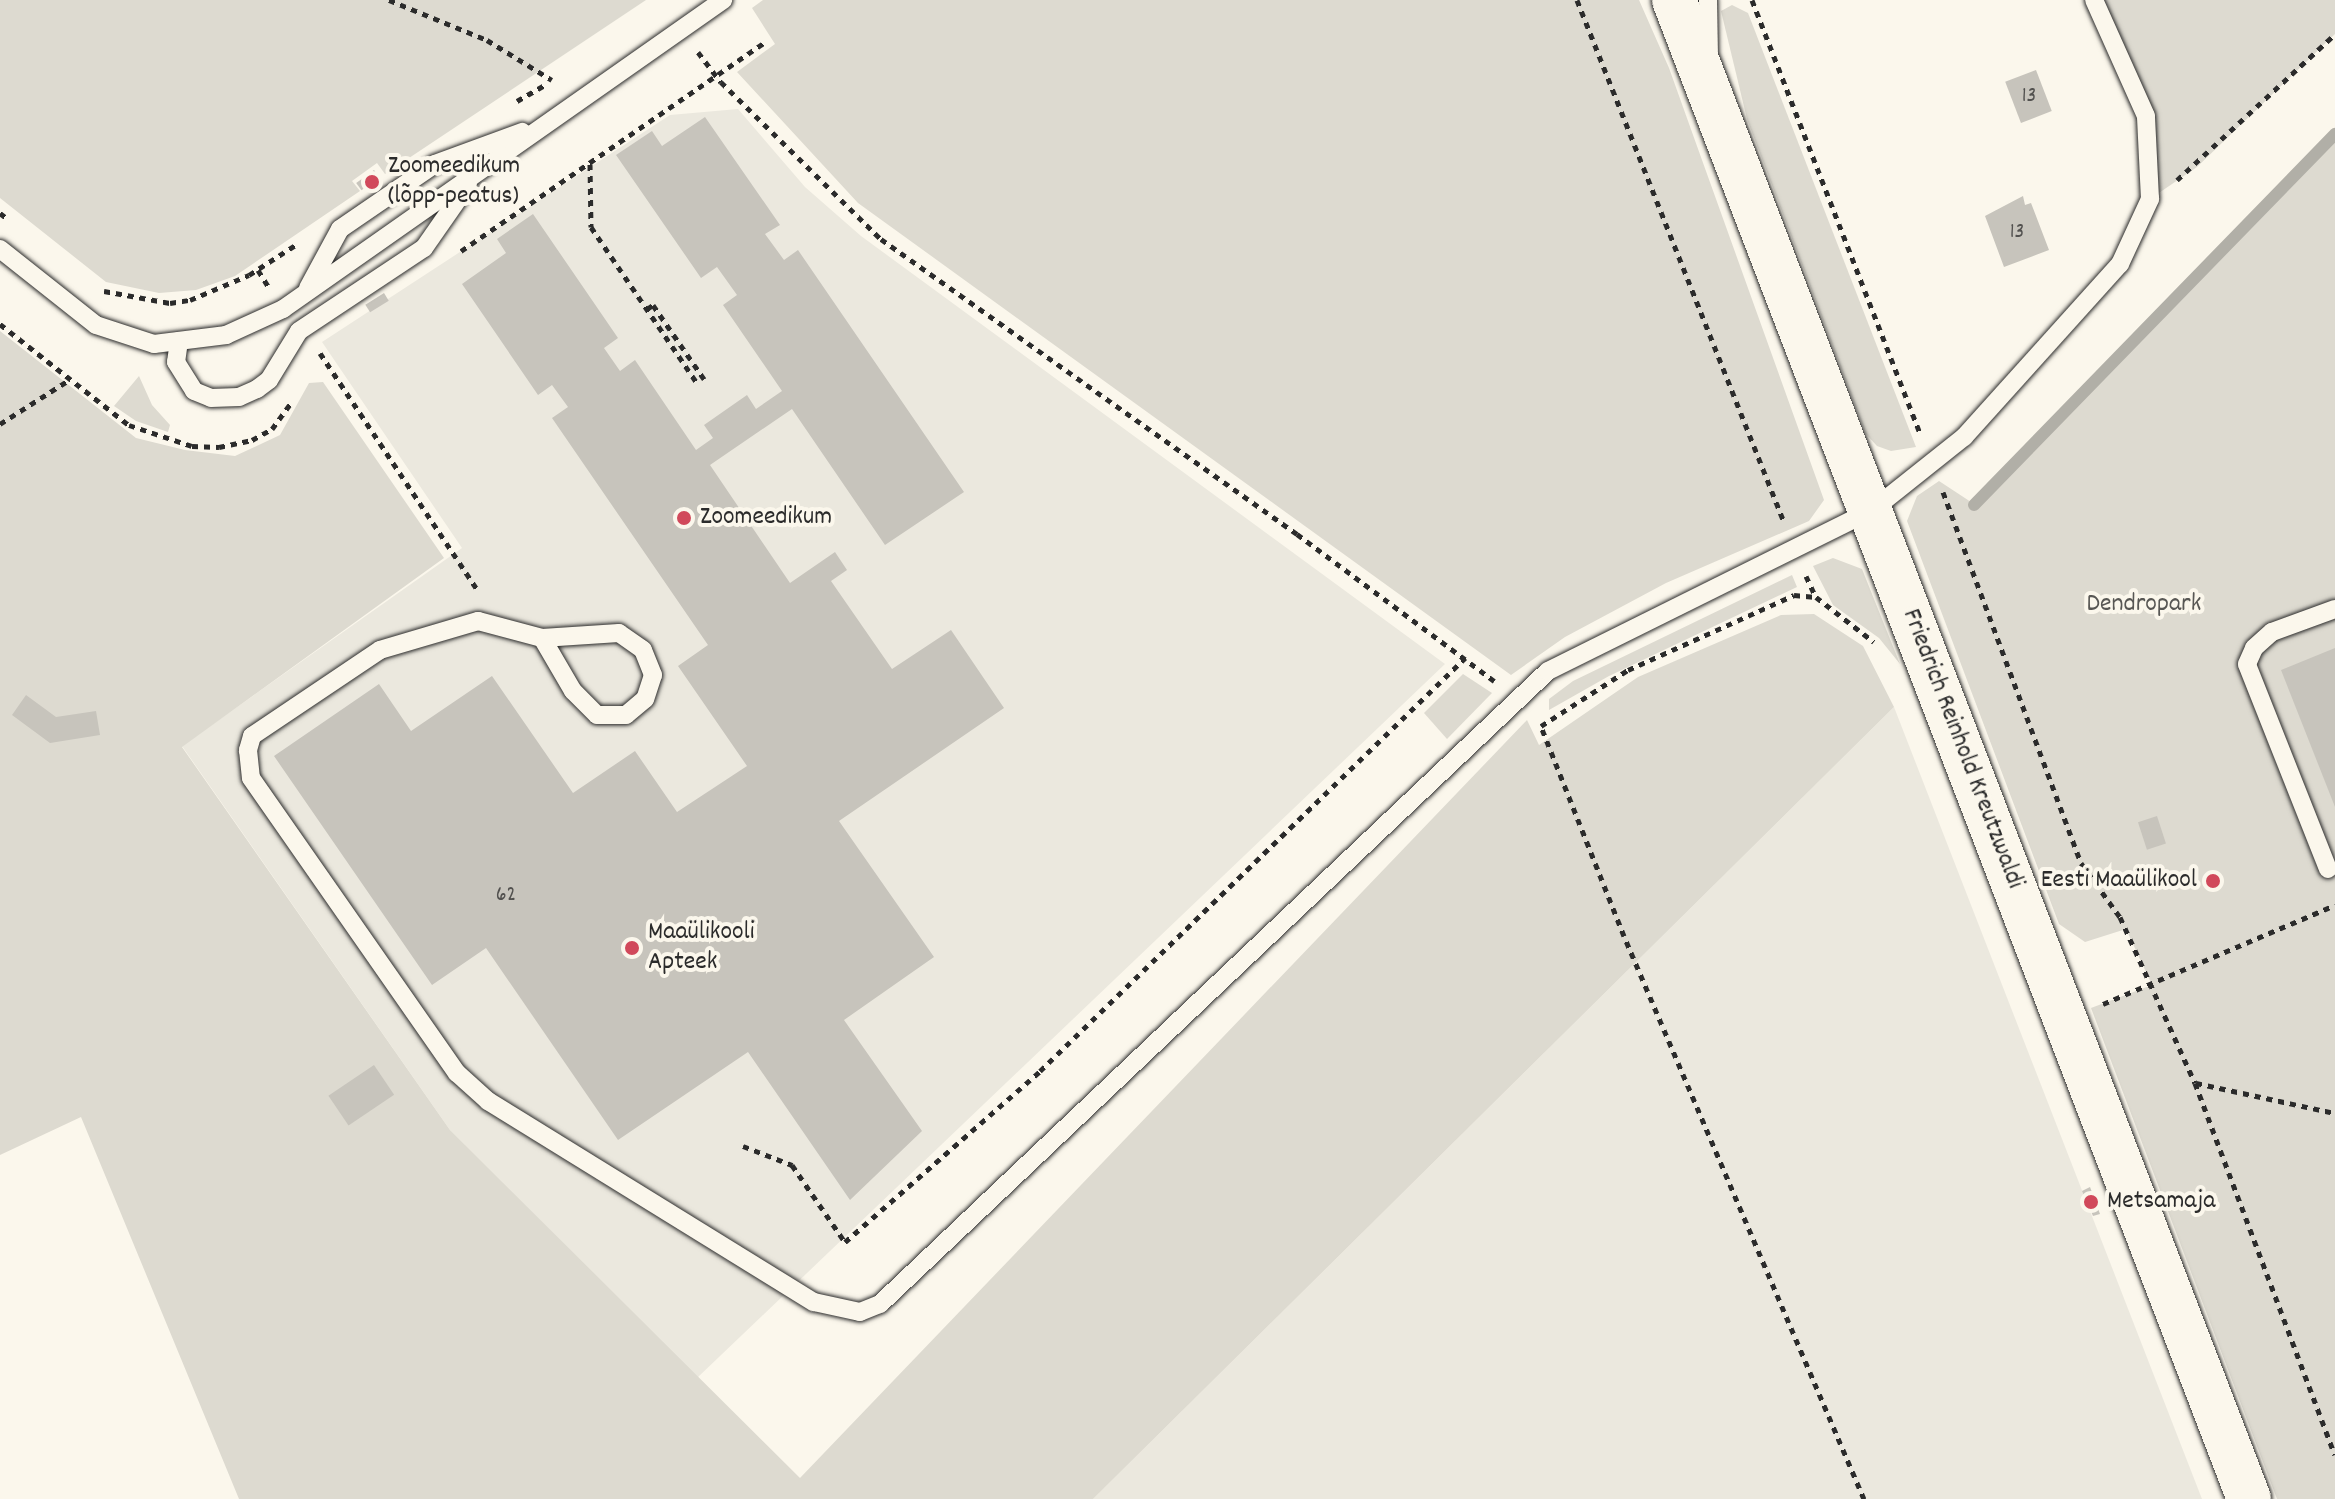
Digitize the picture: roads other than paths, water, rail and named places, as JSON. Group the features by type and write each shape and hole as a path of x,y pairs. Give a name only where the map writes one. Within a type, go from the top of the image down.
{"main road":[{"name":"Friedrich Reinhold Kreutzwaldi","path":"1674,0 2249,1499"}],"lane":[{"path":"0,249 96,325 154,344 226,335 283,309 723,0"},
{"path":"1708,0 1708,87"},
{"path":"542,638 573,691 597,715 626,715 645,699 653,675 643,650 619,633 542,638 478,621 380,650 252,736 248,750 251,778 457,1073 488,1101 814,1302 860,1312 880,1304 1548,671 1796,553 1871,511 1964,437 2120,264 2150,199 2146,116 2094,0"},
{"path":"307,291 340,229 435,164 547,122"},
{"path":"179,341 176,362 194,391 211,398 239,397 269,380 299,331 424,248 476,172"},
{"path":"2328,869 2247,664 2254,648 2272,632 2335,609"}],"waterway":[{"path":"1974,505 2335,134"}],"place":[{"name":"Zoomeedikum (lõpp-peatus)","path":"372,182"},
{"name":"Zoomeedikum","path":"684,518"},
{"name":"Eesti Maaülikool","path":"2213,881"},
{"name":"Maaülikooli Apteek","path":"632,948"},
{"name":"Metsamaja","path":"2091,1202"}],"park label":[{"name":"Dendropark","path":"2144,605"}]}
